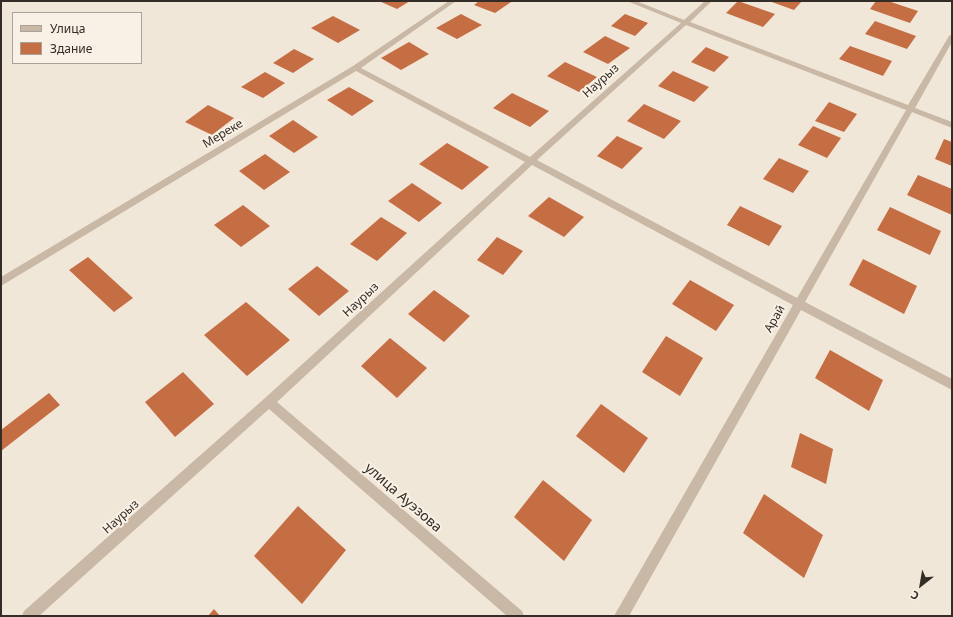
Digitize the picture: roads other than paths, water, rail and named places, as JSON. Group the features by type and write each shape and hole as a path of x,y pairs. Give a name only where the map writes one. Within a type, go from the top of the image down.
{"street":[{"name":"Мереке","path":"1,282 356,68 453,1"},
{"path":"630,1 952,125"},
{"name":"Наурыз","path":"29,616 269,402 532,161 710,1"},
{"name":"Арай","path":"620,616 952,36"},
{"path":"356,68 800,302 952,384"},
{"name":"улица Ауэзова","path":"269,402 518,616"}]}
